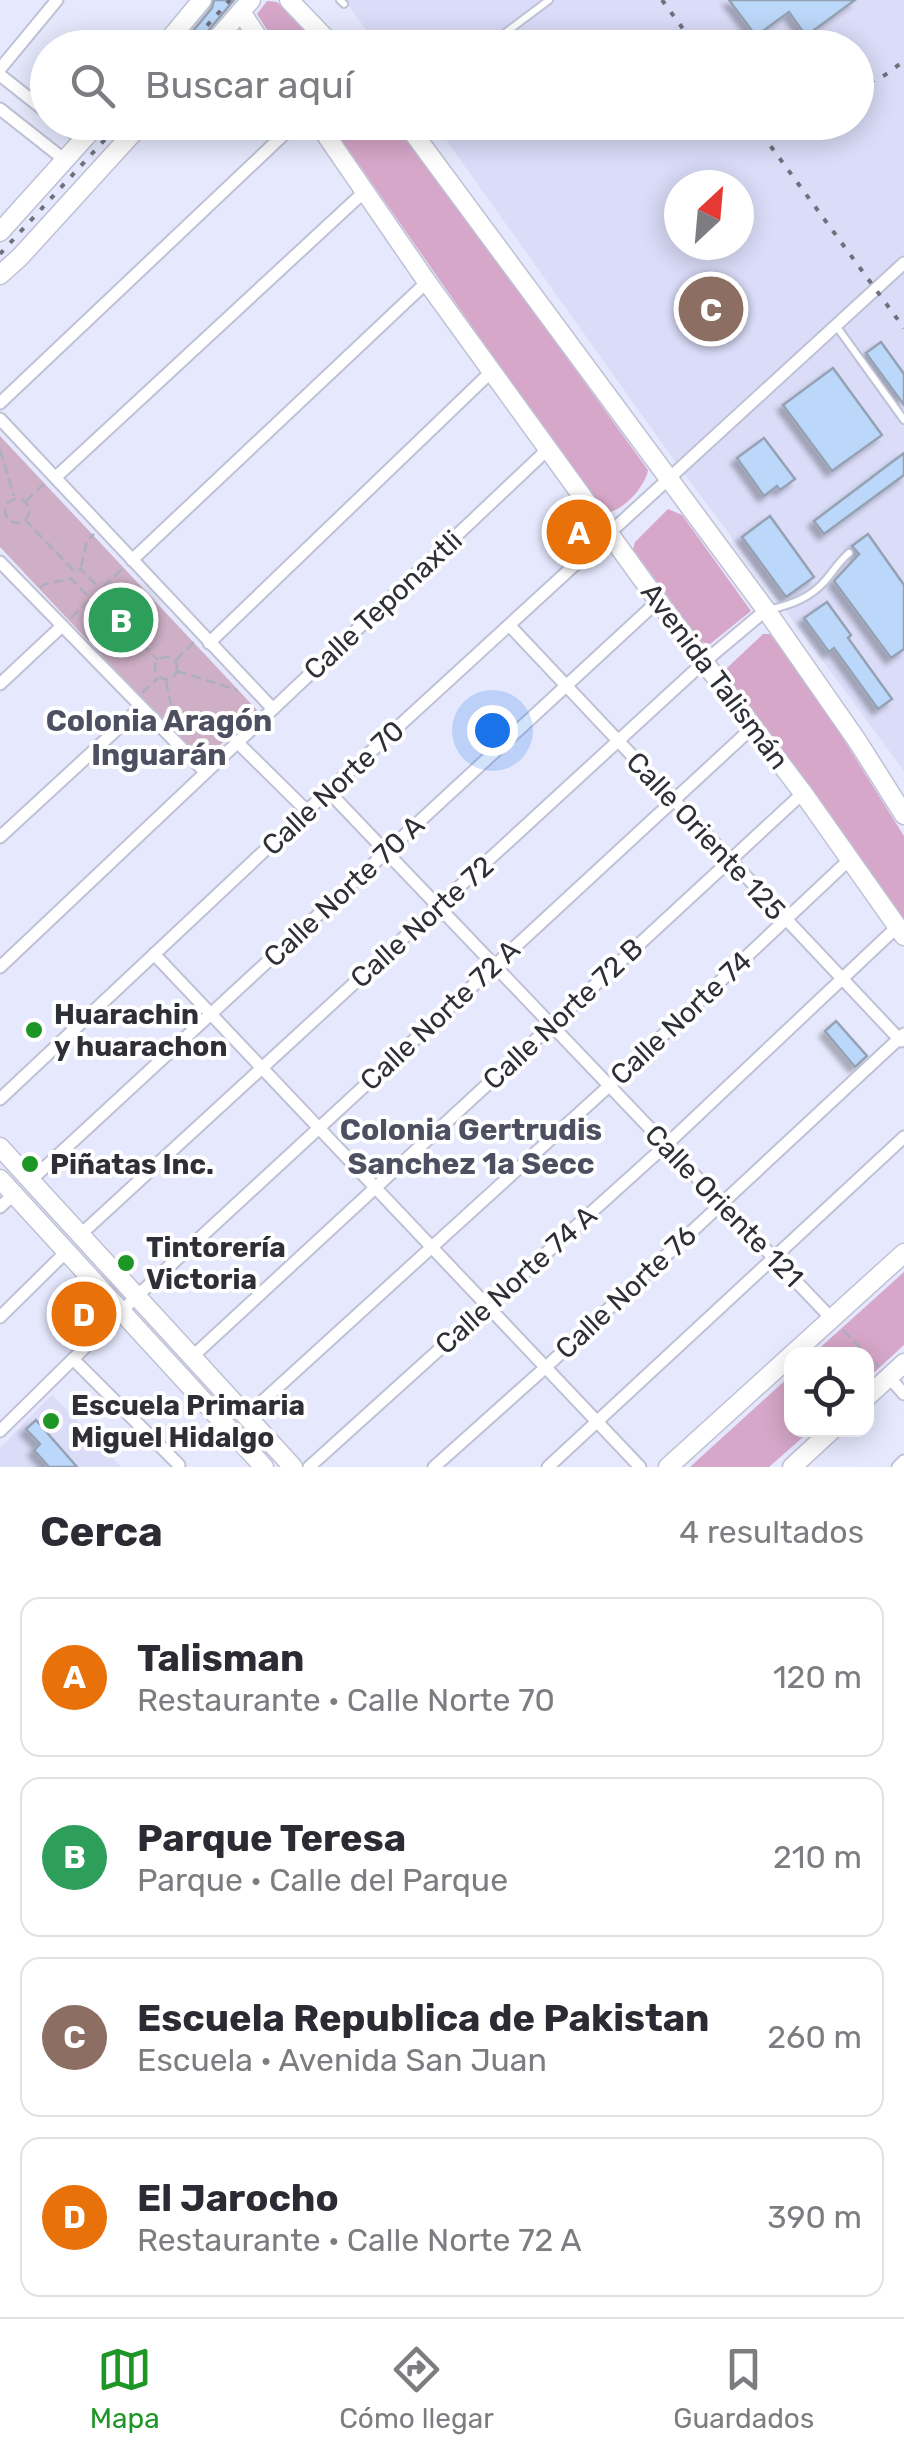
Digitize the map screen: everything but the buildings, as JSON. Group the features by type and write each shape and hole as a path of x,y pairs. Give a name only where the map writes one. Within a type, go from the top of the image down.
{"main road":[{"path":"177,30 202,0"},
{"path":"296,2 320,30"},
{"path":"225,30 246,6 257,30"},
{"path":"0,275 127,140"},
{"name":"Avenida Talismán","path":"328,140 658,602 803,793 901,932"},
{"path":"418,140 766,610 904,812"},
{"path":"0,232 84,141"},
{"path":"0,1148 293,1467"},
{"path":"0,1179 264,1467"},
{"path":"668,1467 904,1253"},
{"path":"874,1391 904,1363"},
{"path":"792,1467 824,1437"}],"street":[{"path":"33,30 57,0"},
{"path":"30,34 0,72 30,97"},
{"path":"0,109 30,133"},
{"path":"39,140 66,161"},
{"path":"0,403 278,140"},
{"path":"52,479 364,192"},
{"name":"Calle Norte 70","path":"0,1099 328,791 904,263"},
{"path":"132,560 427,282"},
{"path":"202,641 492,371"},
{"path":"0,419 202,641 273,709"},
{"name":"Calle Teponaxtli","path":"0,966 548,449"},
{"path":"0,562 205,772"},
{"name":"Calle Norte 70 A","path":"30,1180 658,602"},
{"name":"Calle Norte 72","path":"80,1235 704,662 766,610"},
{"path":"0,684 62,626"},
{"name":"Calle Oriente 125","path":"510,626 902,1039"},
{"path":"0,837 139,702"},
{"name":"Calle Norte 72 A","path":"0,1431 318,1126 753,727"},
{"path":"237,742 307,811"},
{"name":"Calle Oriente 121","path":"328,791 831,1318"},
{"name":"Calle Norte 72 B","path":"192,1357 803,793"},
{"name":"Calle Norte 74","path":"244,1417 608,1086 849,860"},
{"name":"Calle Norte 74 A","path":"309,1467 666,1145 842,978 901,932"},
{"path":"154,954 640,1467"},
{"name":"Calle Norte 76","path":"434,1467 902,1039"},
{"path":"548,1467 904,1138"},
{"path":"0,1207 14,1194"},
{"path":"0,1316 66,1252"},
{"path":"73,1360 179,1465"},
{"path":"889,1377 904,1394"},
{"path":"898,1467 904,1461"}],"lane":[{"path":"509,30 549,0"},
{"path":"837,327 904,420"},
{"path":"766,610 791,605 819,588 837,562 848,554"}],"path":[{"path":"0,450 14,499"},
{"path":"25,502 52,479"},
{"path":"14,499 25,502 29,509 26,520"},
{"path":"14,499 2,509 7,518 18,523 26,520"},
{"path":"0,524 7,518"},
{"path":"26,520 75,572"},
{"path":"81,569 86,541 96,532"},
{"path":"62,626 132,560"},
{"path":"38,590 45,584 71,579 81,569"},
{"path":"81,569 114,604 146,605 155,596"},
{"path":"71,579 105,613"},
{"path":"105,613 114,604"},
{"path":"110,610 158,660"},
{"path":"94,650 101,642 105,613"},
{"path":"175,661 202,641"},
{"path":"158,660 169,657 175,661 177,671"},
{"path":"158,660 155,670 166,679"},
{"path":"166,679 177,671"},
{"path":"177,671 244,692"},
{"path":"139,702 159,676"},
{"path":"166,679 176,725"},
{"path":"831,1318 889,1377"}],"shaded area":[{"path":"344,0 904,0 904,771 667,450 446,140 874,140 874,30 366,30"},
{"path":"267,1 277,2 303,30 267,30 257,14"},
{"path":"342,140 408,140 648,470 643,484 626,503 606,513"},
{"path":"0,436 257,710 202,762 0,547"},
{"path":"668,509 682,515 751,611 710,644 701,642 633,549 635,542"},
{"path":"763,634 770,634 834,724 904,836 904,920 725,677 726,669"},
{"path":"904,1272 904,1345 874,1373 874,1347 821,1347"},
{"path":"784,1381 784,1437 803,1437 769,1467 690,1467"},
{"name":"Escuela Primaria Miguel Hidalgo","path":"52,1395 121,1467 0,1467 0,1448"}],"railway":[{"path":"203,30 230,0"},
{"path":"662,0 684,30"},
{"path":"874,80 904,61"},
{"path":"0,254 104,140"},
{"path":"766,140 904,328"}],"place":[{"name":"Escuela Republica de Pakistan","path":"711,309"},
{"name":"Talisman","path":"579,532"},
{"name":"Parque Teresa","path":"121,620"},
{"name":"Huarachin y huarachon","path":"34,1030"},
{"name":"Piñatas Inc.","path":"30,1164"},
{"name":"Tintorería Victoria","path":"126,1263"},
{"name":"El Jarocho","path":"84,1314"},
{"name":"Escuela Primaria Miguel Hidalgo","path":"51,1421"}],"district":[{"name":"Colonia Aragón Inguarán","path":"159,738"},
{"name":"Colonia Gertrudis Sanchez 1a Secc","path":"471,1147"}]}
